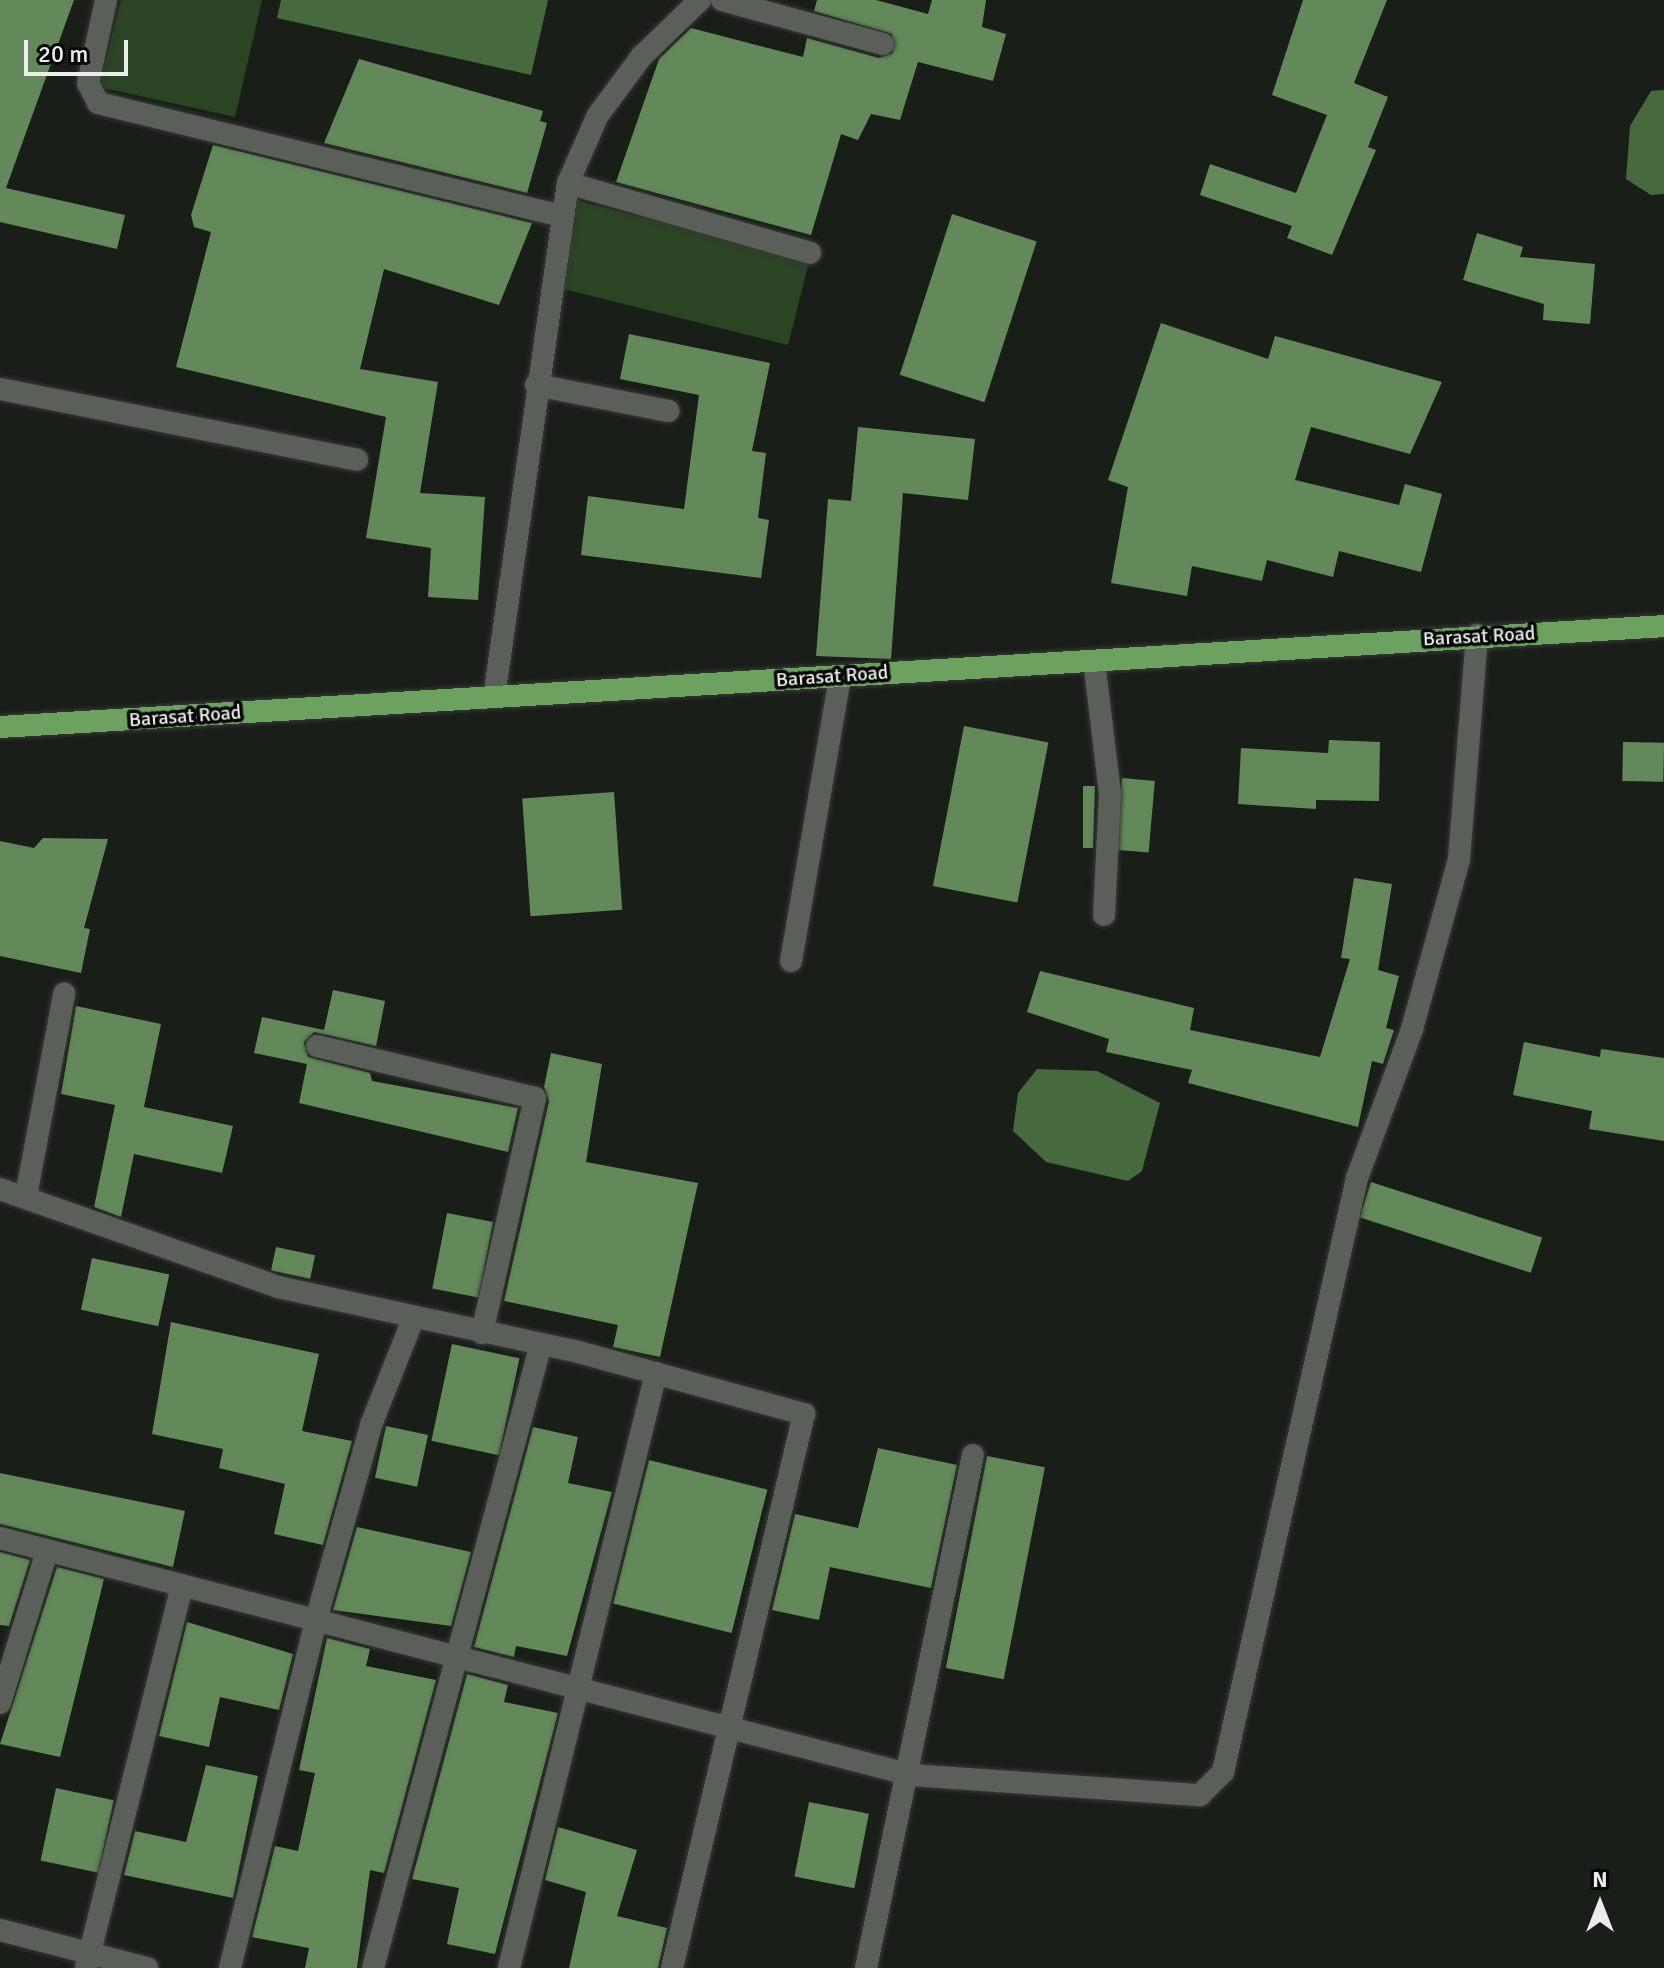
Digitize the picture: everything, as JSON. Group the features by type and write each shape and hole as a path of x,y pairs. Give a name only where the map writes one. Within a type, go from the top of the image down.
{"main road":[{"name":"Barasat Road","path":"0,727 1664,626"}],"street":[{"path":"106,0 88,83 98,103 559,215"},
{"path":"494,697 559,215 568,183 598,115 642,56 700,0"},
{"path":"722,0 883,44"},
{"path":"568,183 810,253"},
{"path":"536,385 668,411"},
{"path":"0,389 357,460"},
{"path":"0,1538 911,1775 1200,1795 1223,1772 1357,1178 1412,1029 1459,859 1477,635"},
{"path":"1094,661 1110,793 1104,915"},
{"path":"791,961 840,676"},
{"path":"26,1196 64,994"},
{"path":"317,1046 535,1098 482,1333"},
{"path":"0,1189 278,1287 413,1319 541,1344 804,1414 672,1968"},
{"path":"230,1968 316,1620 371,1425 413,1319"},
{"path":"373,1968 452,1655 541,1344"},
{"path":"509,1968 583,1690 656,1373"},
{"path":"866,1968 911,1775 973,1455"},
{"path":"0,1703 47,1551"},
{"path":"88,1961 182,1586"},
{"path":"0,1930 88,1961 147,1968"}],"shaded area":[{"path":"121,0 262,0 235,117 99,87"},
{"path":"281,0 548,0 531,75 277,18"},
{"path":"1664,90 1664,194 1651,195 1626,179 1630,126 1651,91"},
{"path":"570,199 810,259 788,345 548,285"},
{"path":"1037,1069 1097,1071 1160,1103 1142,1171 1128,1181 1046,1162 1013,1131 1018,1093"}],"building":[{"path":"0,0 74,0 6,188 125,215 117,249 0,222"},
{"path":"817,0 876,0 928,14 932,0 986,0 982,27 1006,34 993,81 918,62 900,120 871,114 858,140 841,134 811,235 616,182 659,59 691,28 803,57 807,38 879,58 893,53 892,34 814,11"},
{"path":"1303,0 1387,0 1354,83 1388,97 1368,147 1376,150 1332,255 1287,238 1292,226 1200,195 1210,164 1296,193 1327,115 1272,95"},
{"path":"359,59 543,111 540,121 547,123 527,193 324,143"},
{"path":"213,145 532,223 499,305 384,269 360,369 438,382 420,493 485,497 478,600 428,597 431,548 366,538 386,417 176,367 211,232 194,227 191,215"},
{"path":"952,214 1037,242 984,402 900,375"},
{"path":"1477,233 1523,247 1520,257 1595,264 1590,324 1543,320 1544,304 1463,280"},
{"path":"1161,323 1268,359 1275,336 1442,382 1410,454 1311,427 1295,480 1399,505 1405,484 1442,494 1421,572 1339,551 1333,577 1267,560 1262,581 1192,566 1187,596 1111,583 1128,487 1108,480"},
{"path":"629,334 770,363 752,451 766,453 758,518 769,520 761,578 581,555 588,496 684,509 699,395 620,379"},
{"path":"858,427 975,439 968,500 903,493 891,659 816,656 828,499 851,501"},
{"path":"964,726 1048,742 1017,902 933,886"},
{"path":"1329,740 1380,742 1379,801 1316,800 1316,809 1238,804 1241,748 1328,753"},
{"path":"1623,742 1664,743 1663,782 1622,781"},
{"path":"1122,778 1155,781 1149,853 1116,850"},
{"path":"1083,786 1095,786 1093,848 1083,848"},
{"path":"614,792 622,910 530,916 522,798"},
{"path":"43,838 108,839 84,928 90,929 81,973 0,956 0,841 34,848"},
{"path":"1354,878 1392,884 1378,970 1399,976 1386,1028 1394,1030 1383,1064 1372,1061 1358,1127 1188,1083 1192,1070 1106,1052 1109,1039 1027,1012 1040,971 1194,1008 1190,1030 1320,1057 1350,959 1341,958"},
{"path":"333,990 385,1001 376,1046 314,1032 304,1042 308,1057 370,1073 372,1081 518,1108 508,1152 299,1103 307,1064 254,1053 262,1017 324,1030"},
{"path":"76,1006 161,1024 144,1107 233,1126 222,1173 134,1154 121,1217 94,1207 115,1105 61,1094"},
{"path":"1524,1042 1600,1057 1601,1049 1664,1058 1664,1141 1589,1129 1592,1111 1513,1095"},
{"path":"551,1053 602,1064 586,1162 698,1183 660,1357 613,1347 618,1325 504,1301 549,1101 544,1087"},
{"path":"1371,1182 1542,1238 1531,1273 1360,1217"},
{"path":"447,1213 493,1222 478,1298 432,1289"},
{"path":"276,1247 315,1255 310,1279 271,1270"},
{"path":"92,1258 169,1274 158,1326 81,1310"},
{"path":"171,1322 319,1354 302,1431 352,1441 323,1545 274,1534 285,1484 219,1468 223,1449 152,1434"},
{"path":"452,1344 519,1358 499,1455 431,1441"},
{"path":"386,1426 428,1435 417,1487 375,1478"},
{"path":"533,1427 578,1437 568,1483 612,1492 567,1656 516,1646 514,1657 474,1647"},
{"path":"878,1448 957,1465 931,1588 830,1567 819,1620 772,1610 795,1514 858,1528"},
{"path":"987,1456 1045,1467 1004,1679 946,1668"},
{"path":"649,1460 767,1490 732,1633 613,1604"},
{"path":"0,1473 185,1511 173,1567 0,1524"},
{"path":"357,1527 471,1552 451,1626 333,1610"},
{"path":"0,1552 30,1560 9,1626 0,1625"},
{"path":"57,1567 104,1579 60,1757 0,1744"},
{"path":"187,1622 293,1654 279,1710 220,1697 209,1747 159,1736"},
{"path":"327,1638 370,1649 366,1666 436,1680 384,1873 370,1870 357,1968 305,1968 309,1948 252,1937 275,1846 298,1851 315,1773 299,1770"},
{"path":"467,1674 508,1685 504,1702 558,1713 495,1954 447,1944 459,1888 412,1879"},
{"path":"206,1765 258,1776 233,1898 124,1875 135,1831 186,1842"},
{"path":"56,1788 114,1800 98,1873 41,1860"},
{"path":"809,1802 869,1814 854,1888 794,1877"},
{"path":"558,1827 637,1850 617,1916 667,1928 658,1968 569,1968 586,1892 545,1880"}]}
